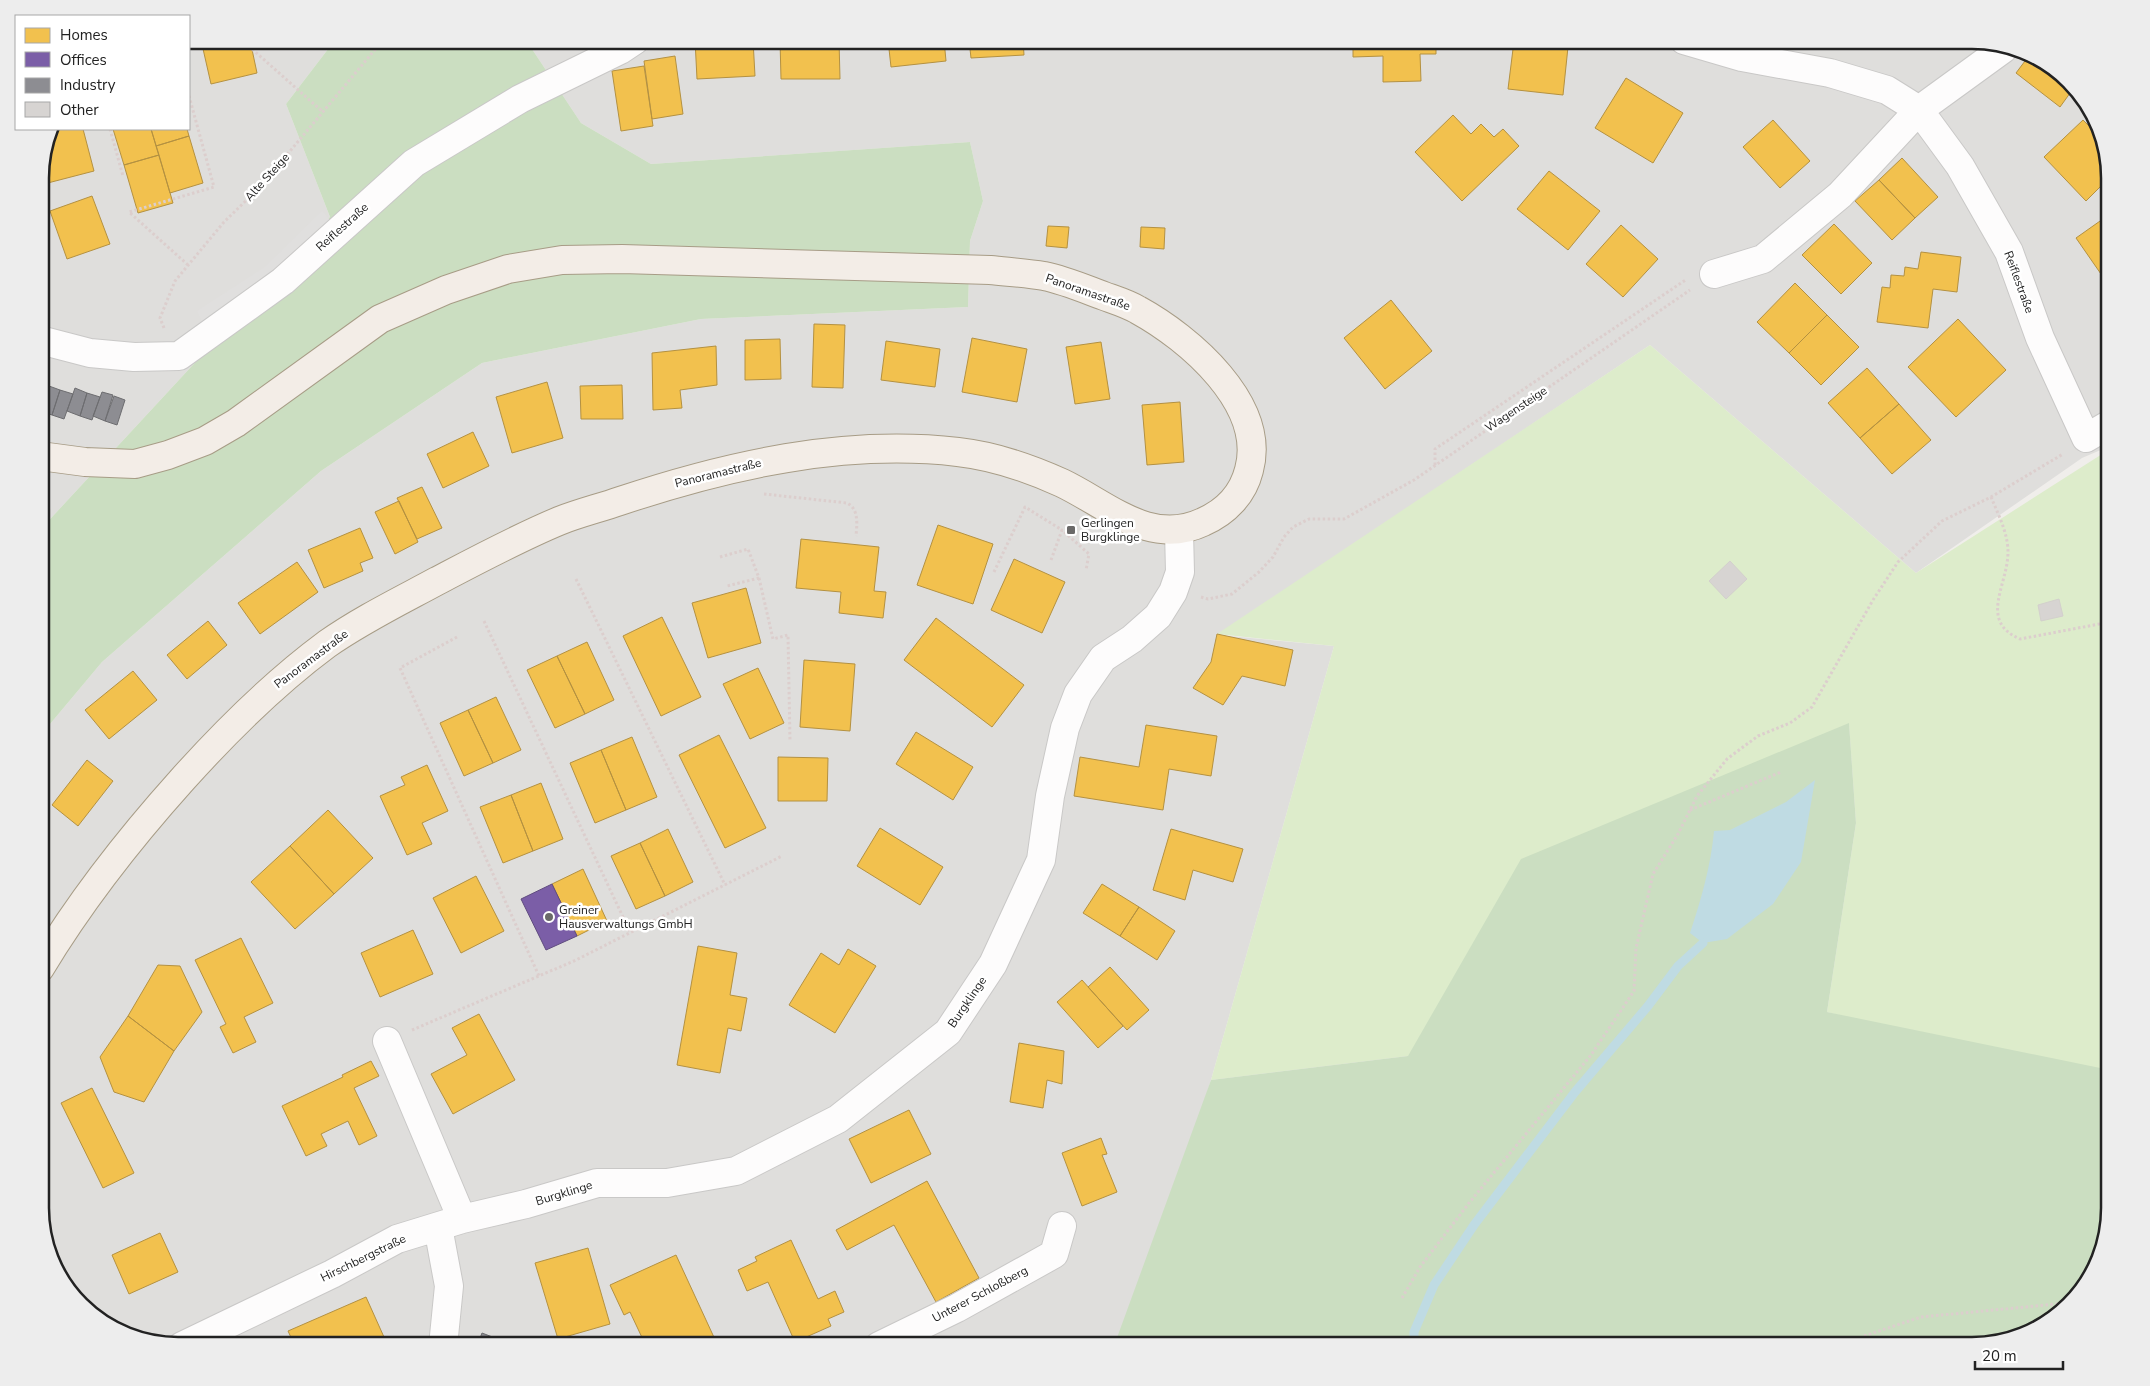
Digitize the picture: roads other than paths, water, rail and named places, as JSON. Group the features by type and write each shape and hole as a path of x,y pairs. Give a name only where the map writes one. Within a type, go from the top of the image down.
{"main road":[{"name":"Panoramastraße","path":"49,457 85,462 135,464 168,455 205,441 236,423 380,319 446,290 508,269 562,260 622,259 759,261 990,270 1045,276 1086,289 1137,309 1177,337 1214,367 1235,396 1249,425 1253,456 1245,485 1230,504 1206,521 1179,531 1158,530 1136,523 1066,485 1031,470 997,460 960,452 880,449 780,458 652,490 559,521 476,561 386,608 329,643 276,685 228,728 115,857 65,927 49,953"}],"street":[{"name":"Reiflestraße","path":"49,342 90,353 134,357 179,356 283,280 414,163 520,99 622,49"},
{"name":"Reiflestraße","path":"1715,49 1742,57 1830,73 1887,90 1919,110 1960,166 2009,252 2040,338 2086,438 2101,429"},
{"path":"1714,274 1763,259 1840,195 1919,110 1999,52"},
{"name":"Burgklinge","path":"450,1223 526,1204 597,1183 667,1183 736,1171 838,1119 948,1032 992,964 1041,860 1050,796 1065,728 1078,694 1104,658 1132,639 1158,616 1173,592 1180,572 1179,531"},
{"path":"387,1041 450,1223 450,1286 444,1337"},
{"name":"Hirschbergstraße","path":"201,1337 332,1274 397,1239 450,1223"},
{"name":"Unterer Schloßberg","path":"898,1337 958,1308 1054,1254 1062,1226"}],"water":[{"path":"1815,780 1801,862 1773,904 1727,939 1703,943 1690,933 1711,857 1714,831 1730,830 1786,802"}],"waterway":[{"path":"1414,1337 1414,1332 1434,1285 1474,1225 1575,1092 1648,1006 1678,966 1703,943"}],"place":[{"name":"Gerlingen Burgklinge","path":"1071,530"},
{"name":"Greiner Hausverwaltungs GmbH","path":"549,917"}]}
